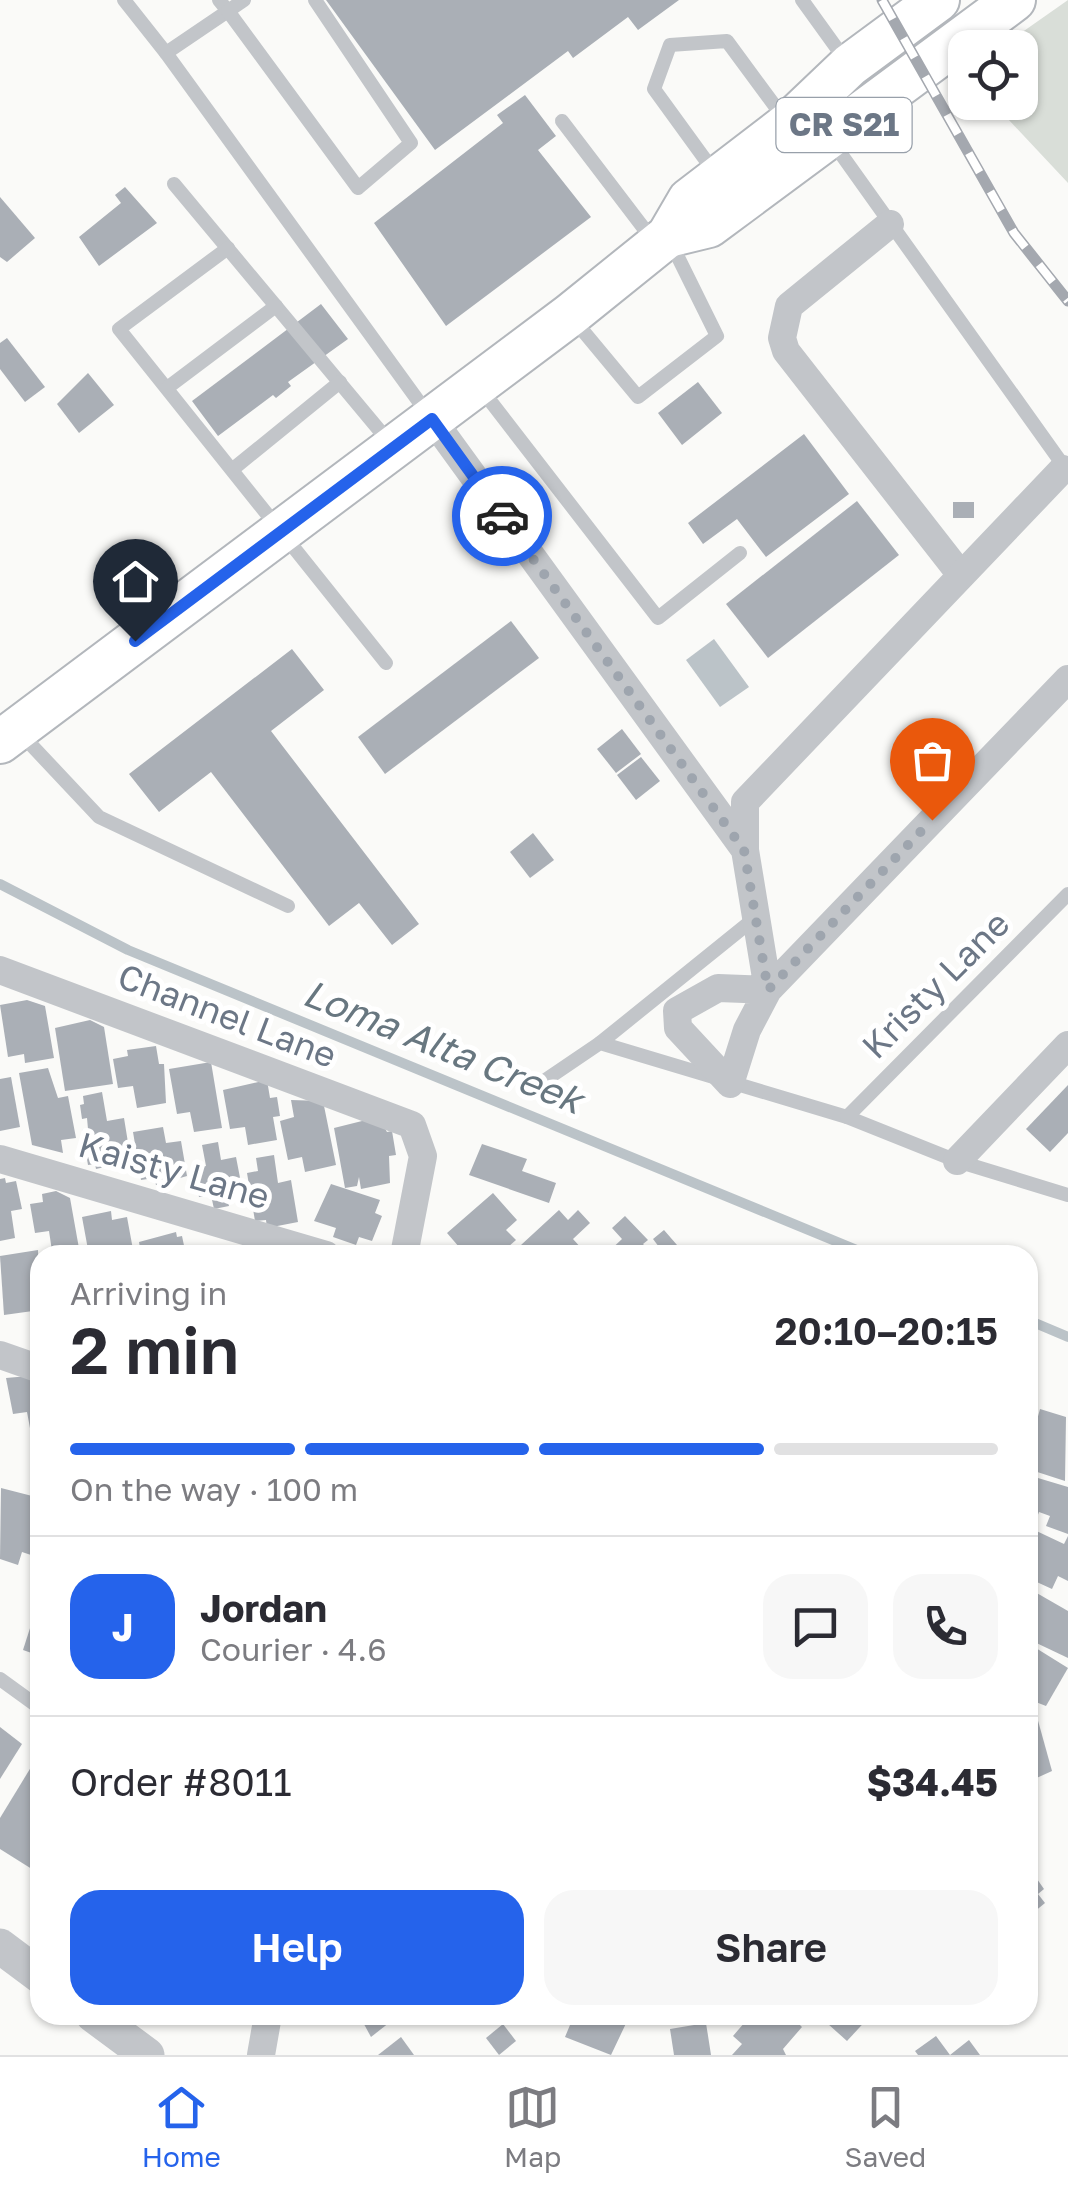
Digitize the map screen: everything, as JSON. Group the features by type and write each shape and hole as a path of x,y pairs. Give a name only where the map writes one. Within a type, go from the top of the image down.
{"main road":[{"name":"CR S21","path":"662,241 709,226 808,130 850,65 938,0"},
{"name":"CR S21","path":"9,736 570,316 662,241 689,200 718,178 808,130 871,109 1014,0"}],"street":[{"path":"890,224 789,306 782,338 786,352 961,575"},
{"path":"432,419 744,850"},
{"path":"768,990 744,850 744,802 1066,470"},
{"path":"768,990 718,988 677,1010 678,1028 730,1084 747,1030 768,990 1068,680"},
{"name":"Channel Lane","path":"0,970 412,1126 420,1139 423,1156 406,1245"},
{"path":"957,1161 1068,1045"},
{"name":"Kaisty Lane","path":"0,1158 292,1245"},
{"path":"0,1356 30,1365"},
{"path":"0,1946 30,1968"},
{"path":"106,2025 147,2055"},
{"path":"261,2055 266,2025"}],"lane":[{"path":"124,0 432,419"},
{"path":"166,53 224,6 244,0"},
{"path":"224,6 358,188 411,142 315,0"},
{"path":"802,0 850,65"},
{"path":"718,178 654,89 670,45 727,41 890,224 1066,470"},
{"path":"562,120 662,241 717,336 638,397 570,316"},
{"path":"174,184 394,447"},
{"path":"228,248 119,329 386,663"},
{"path":"167,388 276,306"},
{"path":"233,469 340,382"},
{"path":"478,385 658,618 740,553"},
{"path":"9,736 99,817 288,906"},
{"name":"Kristy Lane","path":"848,1118 1068,894"},
{"path":"540,1083 600,1043 755,918"},
{"path":"600,1043 848,1118 957,1161 1068,1195"},
{"path":"0,1679 30,1701"}],"shaded area":[{"path":"1068,0 1068,183 1009,120 1038,120 1038,30 1025,30"},
{"path":"714,639 749,687 720,707 686,660"}],"building":[{"path":"326,0 679,0 638,30 628,17 573,58 568,51 435,150"},
{"path":"525,95 556,136 538,150 591,217 446,326 374,223 503,123 497,115"},
{"path":"125,187 157,223 99,266 79,237 121,203 115,195"},
{"path":"0,197 35,238 7,262 0,257"},
{"path":"321,304 348,339 288,382 291,386 276,398 273,395 218,436 192,401"},
{"path":"7,338 45,387 25,402 0,369 0,343"},
{"path":"88,373 114,405 79,433 57,404"},
{"path":"698,382 722,413 682,445 658,413"},
{"path":"804,434 849,494 766,557 737,519 703,544 688,523"},
{"path":"857,501 899,555 768,658 726,604"},
{"path":"953,502 974,502 974,518 953,518"},
{"path":"511,621 539,658 385,774 358,737"},
{"path":"292,649 324,690 271,731 419,924 392,945 359,903 329,926 211,772 159,812 129,774"},
{"path":"622,729 641,754 616,773 597,749"},
{"path":"641,757 660,781 636,800 617,775"},
{"path":"533,833 554,860 530,878 510,852"},
{"path":"27,1000 45,1006 54,1058 25,1063 24,1054 8,1057 0,1005"},
{"path":"90,1020 104,1027 113,1084 65,1091 55,1028"},
{"path":"156,1046 159,1064 164,1064 166,1103 137,1108 133,1086 118,1088 113,1059 128,1056 127,1050"},
{"path":"211,1062 222,1128 194,1132 190,1112 177,1114 169,1069"},
{"path":"48,1068 58,1098 68,1096 76,1138 61,1140 63,1153 32,1145 19,1073"},
{"path":"11,1077 20,1127 0,1131 0,1079"},
{"path":"267,1080 270,1098 277,1097 280,1116 273,1117 277,1140 248,1145 245,1127 230,1129 223,1090"},
{"path":"1068,1085 1068,1133 1050,1152 1026,1129"},
{"path":"102,1092 107,1121 124,1118 131,1161 96,1169 95,1164 88,1165 82,1130 88,1129 87,1118 82,1119 80,1105 84,1104 83,1096"},
{"path":"291,1100 323,1101 336,1165 305,1172 302,1157 288,1160 280,1121 294,1117"},
{"path":"378,1117 387,1132 392,1131 396,1155 389,1156 390,1183 361,1189 359,1177 357,1186 345,1188 334,1128"},
{"path":"163,1127 166,1143 181,1141 187,1176 156,1185 154,1178 141,1180 133,1132"},
{"path":"218,1142 221,1160 236,1157 242,1188 226,1191 229,1206 214,1209 211,1195 199,1197 194,1169 206,1166 202,1145"},
{"path":"482,1144 527,1159 522,1171 556,1183 549,1203 469,1175"},
{"path":"274,1155 278,1183 291,1180 298,1222 267,1228 266,1220 255,1221 247,1173 258,1171 256,1158"},
{"path":"5,1178 6,1183 16,1181 22,1209 11,1211 15,1238 0,1241 0,1179"},
{"path":"331,1184 380,1200 375,1213 382,1216 372,1241 359,1237 356,1245 333,1237 336,1228 314,1221"},
{"path":"56,1191 70,1198 78,1245 51,1245 49,1231 35,1233 30,1204 43,1202 42,1194"},
{"path":"493,1193 517,1220 506,1230 516,1240 510,1245 457,1245 447,1233"},
{"path":"559,1210 568,1220 578,1210 590,1223 573,1239 578,1245 521,1245"},
{"path":"111,1211 112,1220 127,1217 132,1245 87,1245 82,1217"},
{"path":"625,1216 648,1240 644,1245 616,1245 622,1239 612,1228"},
{"path":"664,1230 677,1245 658,1245 653,1239"},
{"path":"176,1232 177,1237 182,1236 184,1245 139,1245"},
{"path":"30,1251 30,1311 4,1315 0,1256"},
{"path":"30,1376 30,1428 27,1412 13,1414 6,1378"},
{"path":"1040,1409 1066,1417 1065,1481 1038,1472"},
{"path":"1038,1478 1068,1487 1068,1534 1046,1526 1050,1516 1039,1512"},
{"path":"1,1488 30,1495 30,1555 22,1552 18,1565 0,1559"},
{"path":"1038,1532 1064,1544 1068,1536 1068,1581 1058,1576 1052,1589 1038,1583"},
{"path":"1038,1594 1068,1611 1068,1658 1038,1644"},
{"path":"30,1628 30,1652 23,1650"},
{"path":"1038,1649 1068,1668 1046,1706 1038,1703"},
{"path":"1038,1721 1052,1771 1038,1777"},
{"path":"0,1727 22,1744 0,1779"},
{"path":"30,1769 30,1868 0,1849 0,1818"},
{"path":"364,2025 386,2025 371,2037"},
{"path":"504,2025 516,2041 499,2055 486,2038"},
{"path":"570,2025 625,2025 611,2055 565,2037"},
{"path":"706,2025 711,2055 674,2055 670,2029"},
{"path":"742,2025 802,2027 783,2049 786,2055 732,2055 742,2044 733,2036"},
{"path":"829,2025 862,2025 847,2041"},
{"path":"936,2036 950,2055 918,2055 915,2051"},
{"path":"401,2037 414,2055 378,2055"},
{"path":"969,2040 980,2055 950,2055"}],"waterway":[{"name":"Loma Alta Creek","path":"0,884 128,950 845,1245"},
{"name":"Loma Alta Creek","path":"1038,1324 1068,1337"}],"railway":[{"path":"882,0 1014,233 1068,301"}],"way so far":[{"path":"502,516 744,850 768,990 932,820"}],"route":[{"path":"135,641 432,419 502,516"}]}
